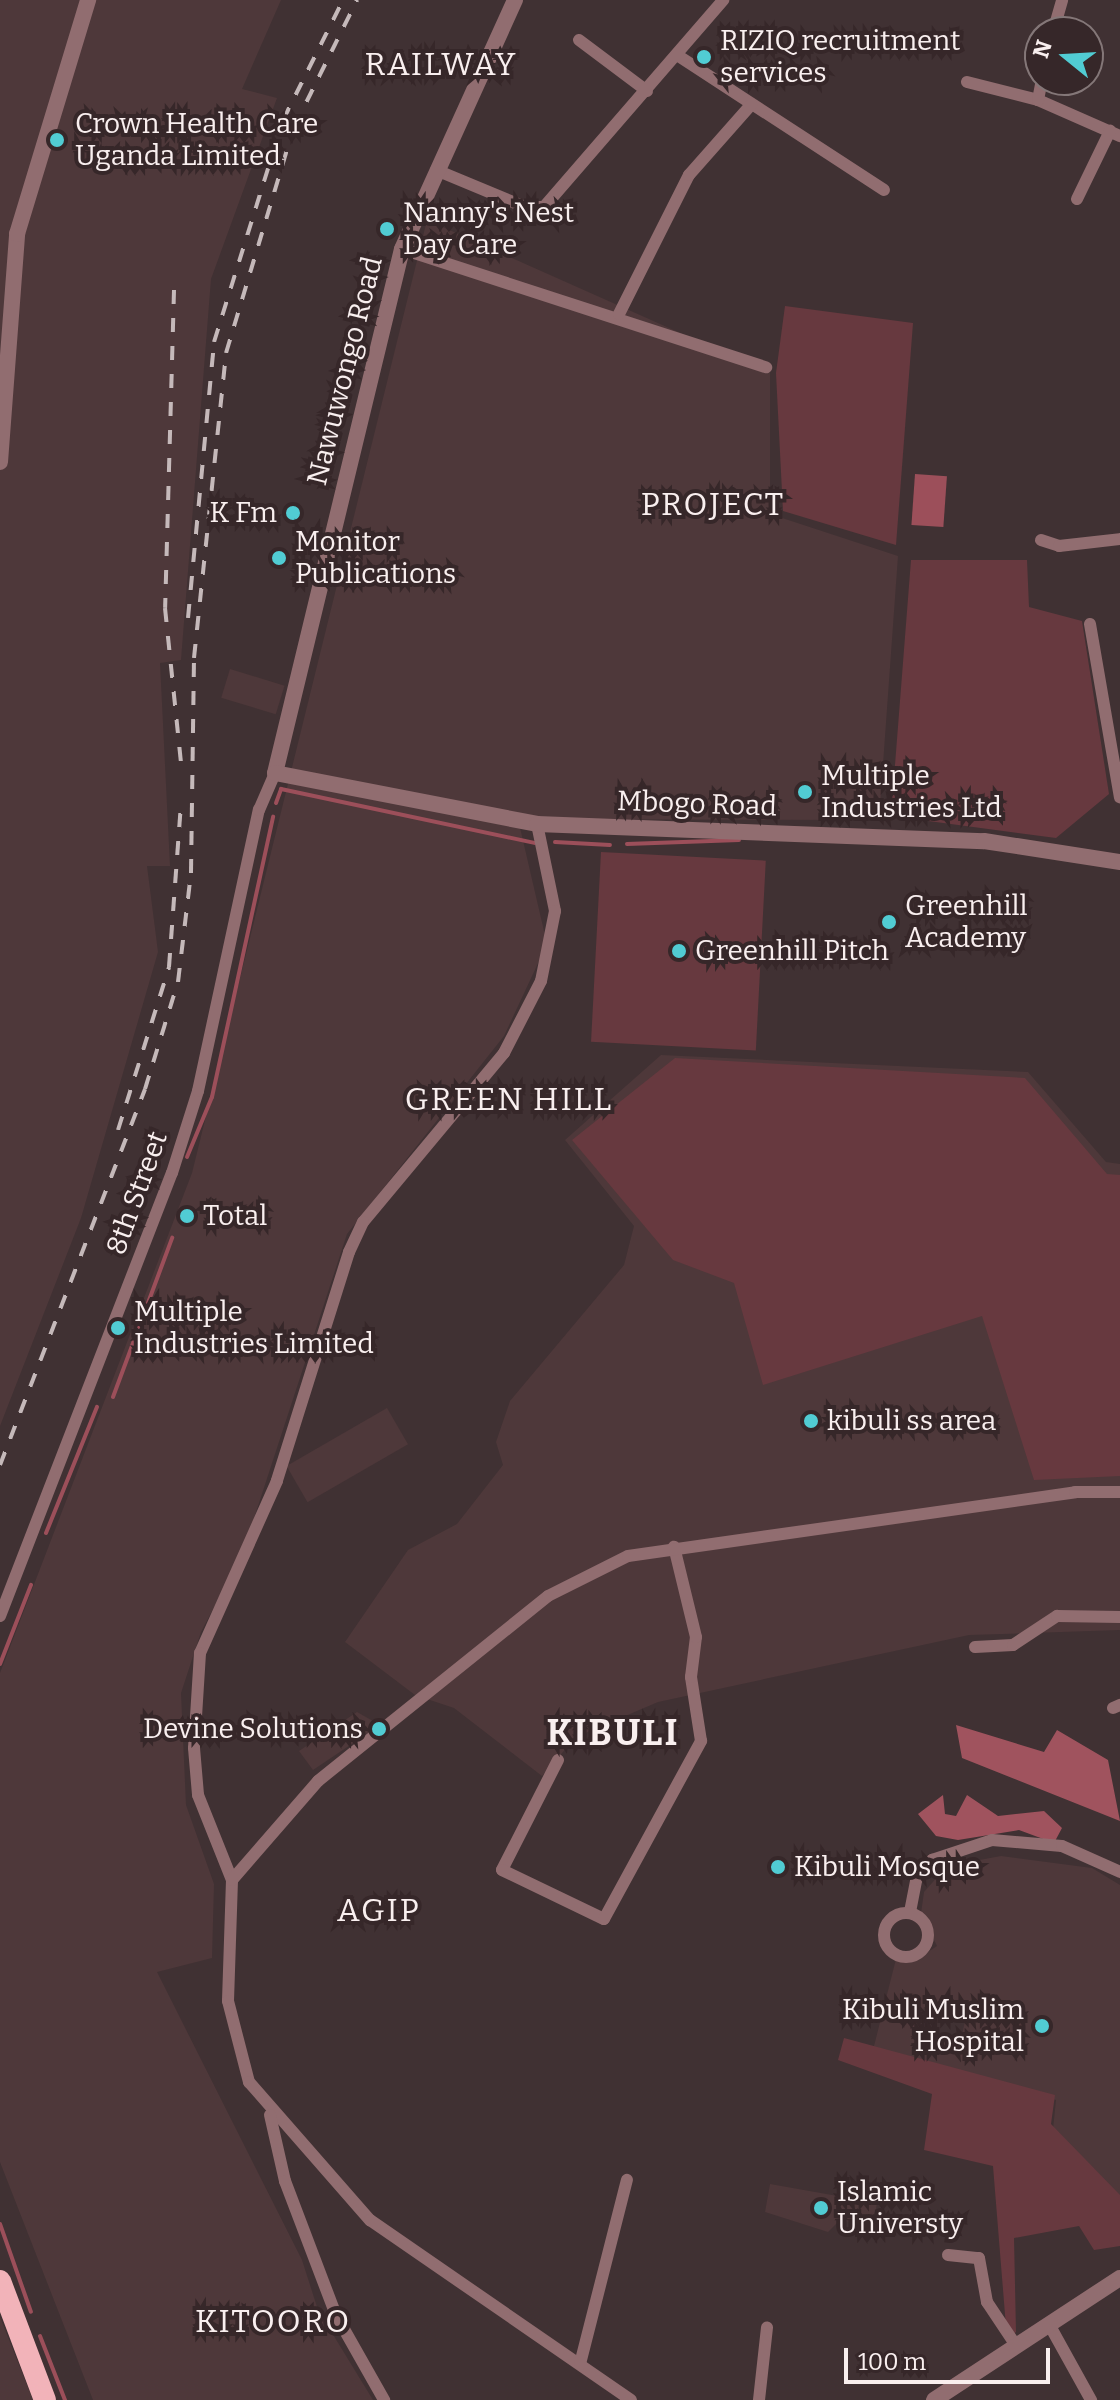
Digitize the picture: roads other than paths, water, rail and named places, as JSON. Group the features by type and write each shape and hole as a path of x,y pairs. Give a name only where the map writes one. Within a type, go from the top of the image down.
{"highway":[{"path":"0,2281 45,2400"}],"street":[{"path":"0,462 17,234 88,0"},
{"name":"Nawuwongo Road","path":"275,773 402,249 515,0"},
{"path":"436,170 525,207 544,207 723,0"},
{"path":"579,40 647,91"},
{"path":"677,55 884,190"},
{"path":"967,82 1038,100 1115,133"},
{"path":"1038,100 1039,96"},
{"path":"619,314 689,175 751,105"},
{"path":"1077,199 1115,133 1120,118"},
{"path":"402,249 619,314 766,367"},
{"path":"1041,540 1059,546 1120,539"},
{"path":"1090,624 1120,797"},
{"name":"Mbogo Road","path":"275,773 537,824 984,841 1120,862"},
{"name":"8th Street","path":"0,1616 172,1173 198,1091 259,810 275,773"},
{"path":"537,824 555,911 541,981 504,1053 358,1232 252,1547 200,1653 193,1684 198,1795 232,1880 228,2001 249,2082 269,2112 370,2220 631,2400"},
{"path":"232,1880 318,1781 548,1596 628,1556 674,1547 1120,1492"},
{"path":"558,1760 502,1870 604,1919 701,1741 691,1677 696,1637 674,1547"},
{"path":"975,1647 1013,1645 1057,1616 1120,1617"},
{"path":"910,1912 924,1920 929,1935 924,1950 909,1958 894,1954 885,1927 910,1912 916,1880 932,1860 992,1840 1062,1846 1120,1872"},
{"path":"269,2112 285,2181 336,2315 384,2400"},
{"path":"580,2364 627,2180"},
{"path":"948,2255 979,2258 987,2302 1017,2347"},
{"path":"934,2400 1120,2278"},
{"path":"1050,2326 1091,2400"},
{"path":"759,2400 767,2327"}],"waterway":[{"path":"276,803 281,789 534,843"},
{"path":"187,1157 212,1097 273,817"},
{"path":"627,844 739,840"},
{"path":"555,842 610,845"},
{"path":"113,1397 172,1238"},
{"path":"139,1301 151,1308"},
{"path":"46,1533 97,1407"},
{"path":"0,1664 31,1585"},
{"path":"0,2224 31,2312"},
{"path":"40,2336 65,2400"}],"railway":[{"path":"188,618 214,342 283,120 343,0"},
{"path":"0,1465 145,1089 178,982 191,873 194,658 226,353 294,127 357,0"},
{"path":"174,290 165,608 182,773"},
{"path":"118,1130 169,967 181,802"}],"place":[{"name":"RIZIQ recruitment services","path":"704,57"},
{"name":"Crown Health Care Uganda Limited","path":"57,140"},
{"name":"Nanny's Nest Day Care","path":"387,229"},
{"name":"K Fm","path":"293,513"},
{"name":"Monitor Publications","path":"279,558"},
{"name":"Multiple Industries Ltd","path":"805,792"},
{"name":"Greenhill Academy","path":"889,922"},
{"name":"Greenhill Pitch","path":"679,951"},
{"name":"Total","path":"187,1216"},
{"name":"Multiple Industries Limited","path":"118,1328"},
{"name":"kibuli ss area","path":"811,1421"},
{"name":"Devine Solutions","path":"379,1729"},
{"name":"Kibuli Mosque","path":"778,1867"},
{"name":"Kibuli Muslim Hospital","path":"1042,2026"},
{"name":"Islamic Universty","path":"821,2208"}],"district":[{"name":"RAILWAY","path":"441,64"},
{"name":"PROJECT","path":"713,504"},
{"name":"GREEN HILL","path":"509,1099"},
{"name":"KIBULI","path":"613,1734"},
{"name":"AGIP","path":"379,1910"},
{"name":"KITOORO","path":"273,2321"}]}
